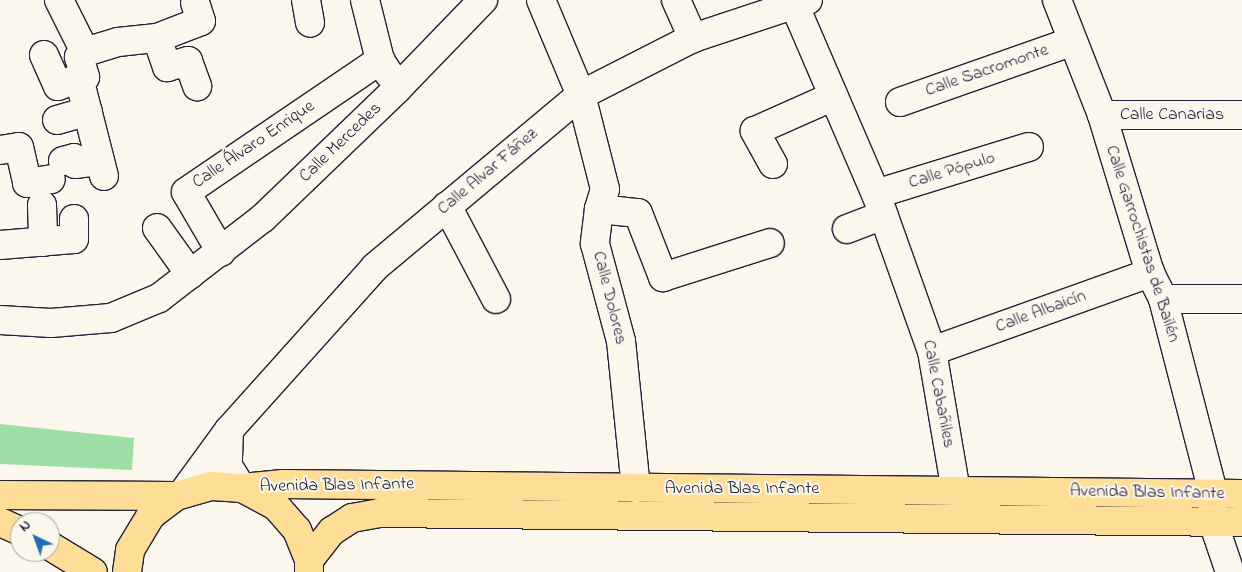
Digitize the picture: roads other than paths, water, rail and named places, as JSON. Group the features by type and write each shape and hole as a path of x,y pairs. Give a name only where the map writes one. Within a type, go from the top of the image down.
{"main road":[{"name":"Avenida Blas Infante","path":"242,488 283,484 1242,494"},
{"path":"0,495 179,494 212,486 242,488 276,506 297,530 309,566"},
{"path":"127,572 130,550 139,532 151,515 179,494"},
{"name":"Avenida Blas Infante","path":"309,566 332,531 352,518 379,513 1242,522"},
{"path":"60,552 93,572"}],"street":[{"path":"59,0 85,52"},
{"path":"365,0 380,60 397,89"},
{"name":"Calle Mercedes","path":"0,320 51,323 111,318 159,298 263,218 397,89 483,0"},
{"name":"Calle Dolores","path":"542,0 581,95 605,189 599,209 595,244 621,341 636,488"},
{"path":"676,0 693,38"},
{"name":"Calle Garrochistas de Bailén","path":"1057,0 1102,116 1150,273 1163,298 1213,493 1213,522 1230,572"},
{"name":"Calle Alvar Fáñez","path":"179,494 229,430 375,267 581,95 693,38 801,2"},
{"name":"Calle Cabañiles","path":"801,2 834,96 879,204 932,351 956,491"},
{"path":"44,55 58,86 85,76 79,57 85,52 118,42 157,38 201,21 195,3"},
{"path":"157,38 167,67 188,62 197,86"},
{"name":"Calle Sacromonte","path":"900,102 1073,41"},
{"name":"Calle Álvaro Enrique","path":"221,252 186,192 380,60"},
{"path":"0,150 20,147 27,183 57,170 74,158 75,164 102,169 79,78"},
{"path":"773,164 755,130 834,96"},
{"path":"57,120 88,111"},
{"name":"Calle Canarias","path":"1102,116 1242,115"},
{"name":"Calle Pópulo","path":"879,204 1028,147"},
{"path":"847,230 879,204"},
{"path":"42,205 43,242"},
{"path":"447,206 496,299"},
{"path":"599,209 638,213 663,277 770,243"},
{"path":"0,245 74,239 74,219"},
{"path":"157,228 190,274"},
{"name":"Calle Albaicín","path":"932,351 1150,273"},
{"path":"1163,298 1242,299"},
{"path":"229,430 228,466 242,488"}]}
